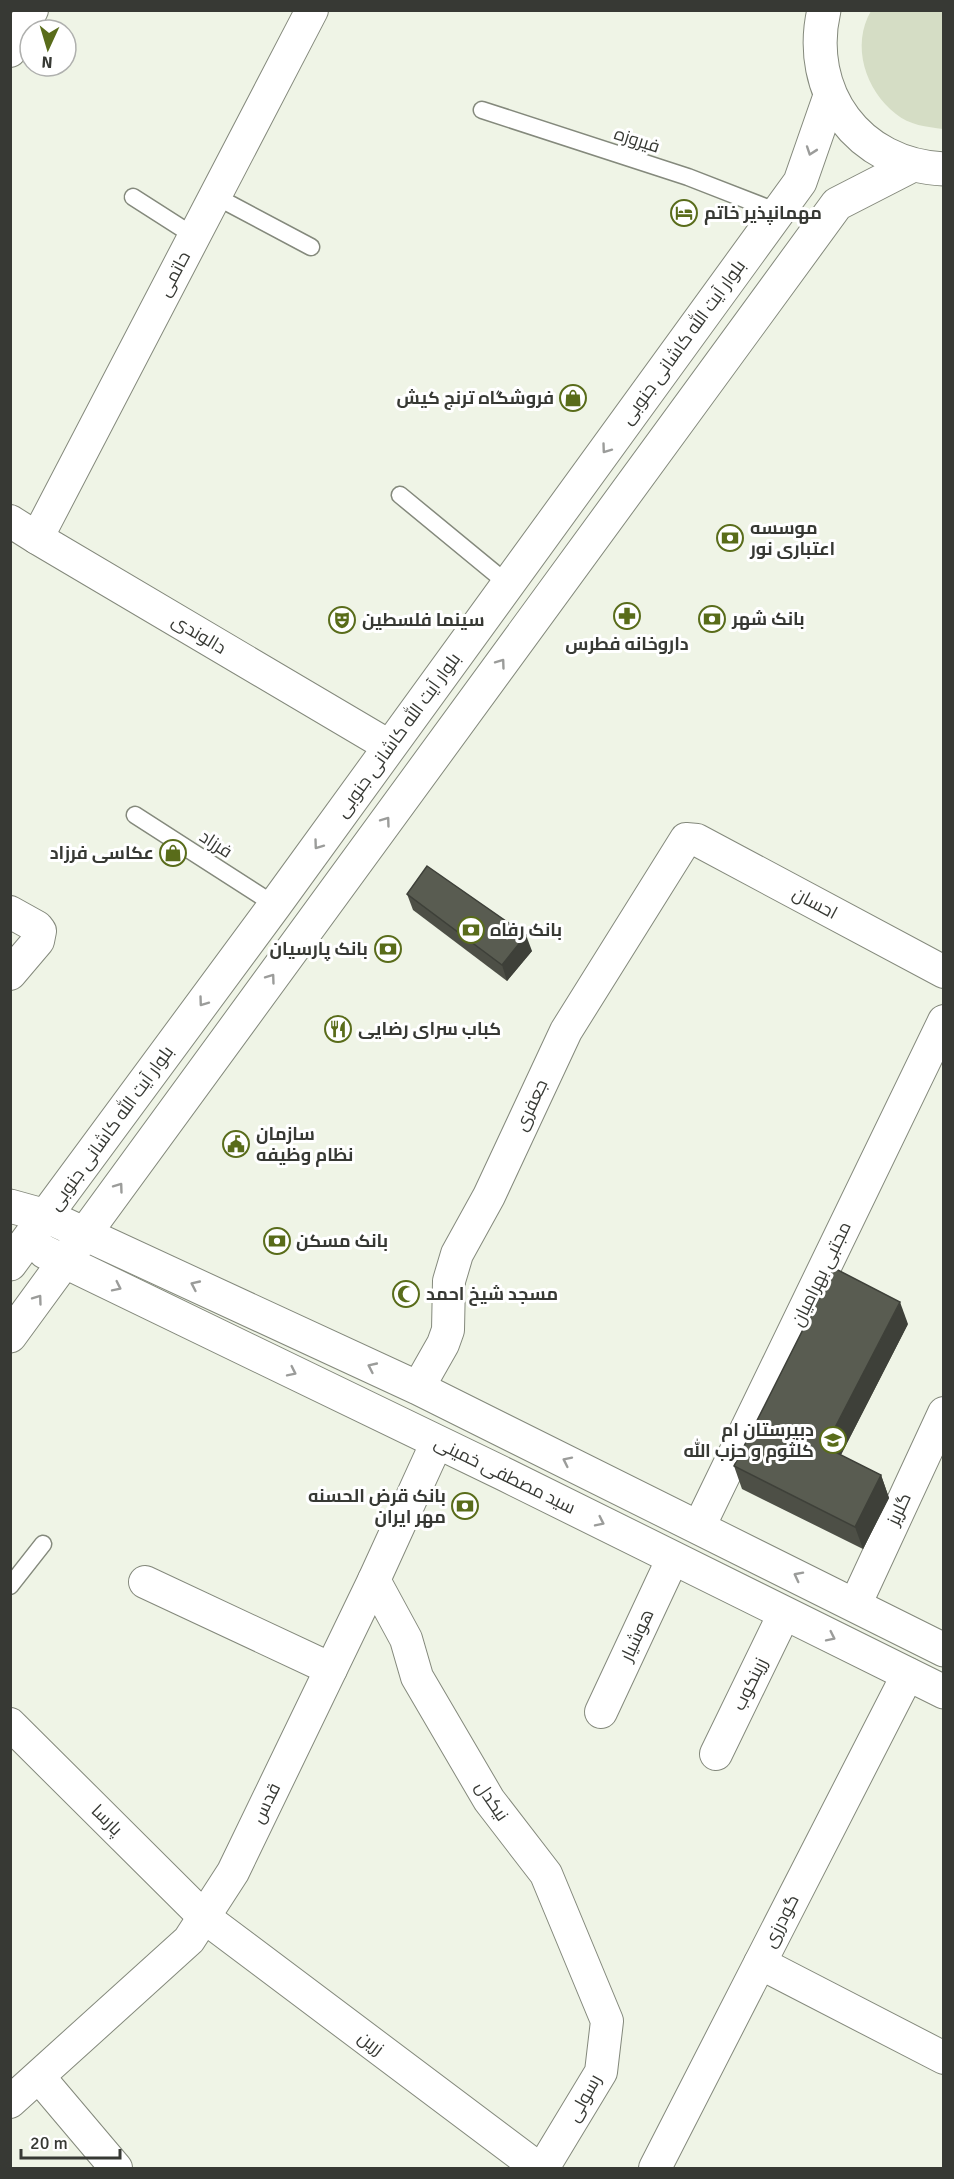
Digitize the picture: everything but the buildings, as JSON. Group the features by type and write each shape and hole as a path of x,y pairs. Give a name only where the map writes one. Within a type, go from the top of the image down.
{"main road":[{"path":"824,10 819,51 830,96 841,115 873,147 892,157 928,167"},
{"name":"بلوار آیت الله کاشانی جنوبی","path":"16,1249 46,1216 275,905 800,182 830,96"},
{"path":"10,1336 837,204 928,167"},
{"path":"10,1206 46,1216 418,1388 944,1650"},
{"name":"سید مصطفی خمینی","path":"16,1249 65,1261 944,1692"}],"street":[{"path":"10,51 32,10"},
{"name":"حاتمی","path":"37,538 312,10"},
{"name":"دالوندی","path":"10,521 389,746"},
{"name":"احسان","path":"686,839 697,840 944,972"},
{"name":"جعفری","path":"418,1388 443,1344 448,1330 449,1281 457,1254 489,1196 566,1031 686,839"},
{"path":"10,912 40,931 38,941 10,974"},
{"name":"مجتبی بهرامیان","path":"699,1527 944,1021"},
{"name":"گلریز","path":"855,1605 944,1413"},
{"name":"قدس","path":"10,2102 189,1940 204,1917 233,1872 374,1580 437,1443"},
{"name":"هوشیار","path":"601,1712 673,1558"},
{"name":"نیکدل","path":"374,1580 406,1639 417,1677 489,1800 546,1874 606,2021"},
{"path":"145,1582 331,1669"},
{"name":"زرینکوب","path":"716,1754 784,1614"},
{"name":"گودرزی","path":"655,2169 908,1674"},
{"name":"پارسا","path":"10,1724 204,1917"},
{"name":"زرین","path":"204,1917 538,2169"},
{"path":"760,1963 944,2058"},
{"name":"رسولی","path":"543,2169 601,2072 606,2021"},
{"path":"39,2076 116,2169"}],"lane":[{"name":"فیروزه","path":"482,110 688,177 778,212"},
{"path":"215,196 311,247"},
{"path":"134,197 194,236"},
{"path":"400,495 508,584"},
{"name":"فرزاد","path":"135,815 275,905"},
{"path":"10,1586 43,1544"}],"green space":[{"path":"871,11 943,11 943,129 918,125 901,118 876,93 864,66 862,52 865,24"}],"place":[{"name":"مهمانپذیر خاتم","path":"684,213"},
{"name":"فروشگاه ترنج کیش","path":"573,398"},
{"name":"موسسه اعتباری نور","path":"730,538"},
{"name":"داروخانه فطرس","path":"627,616"},
{"name":"بانک شهر","path":"712,619"},
{"name":"سینما فلسطین","path":"342,620"},
{"name":"عکاسی فرزاد","path":"173,853"},
{"name":"بانک رفاه","path":"471,930"},
{"name":"بانک پارسیان","path":"388,949"},
{"name":"کباب سرای رضایی","path":"338,1029"},
{"name":"سازمان نظام وظیفه","path":"236,1144"},
{"name":"بانک مسکن","path":"277,1241"},
{"name":"مسجد شیخ احمد","path":"406,1294"},
{"name":"دبیرستان ام کلثوم و حزب الله","path":"833,1440"},
{"name":"بانک قرض الحسنه مهر ایران","path":"465,1506"}]}
